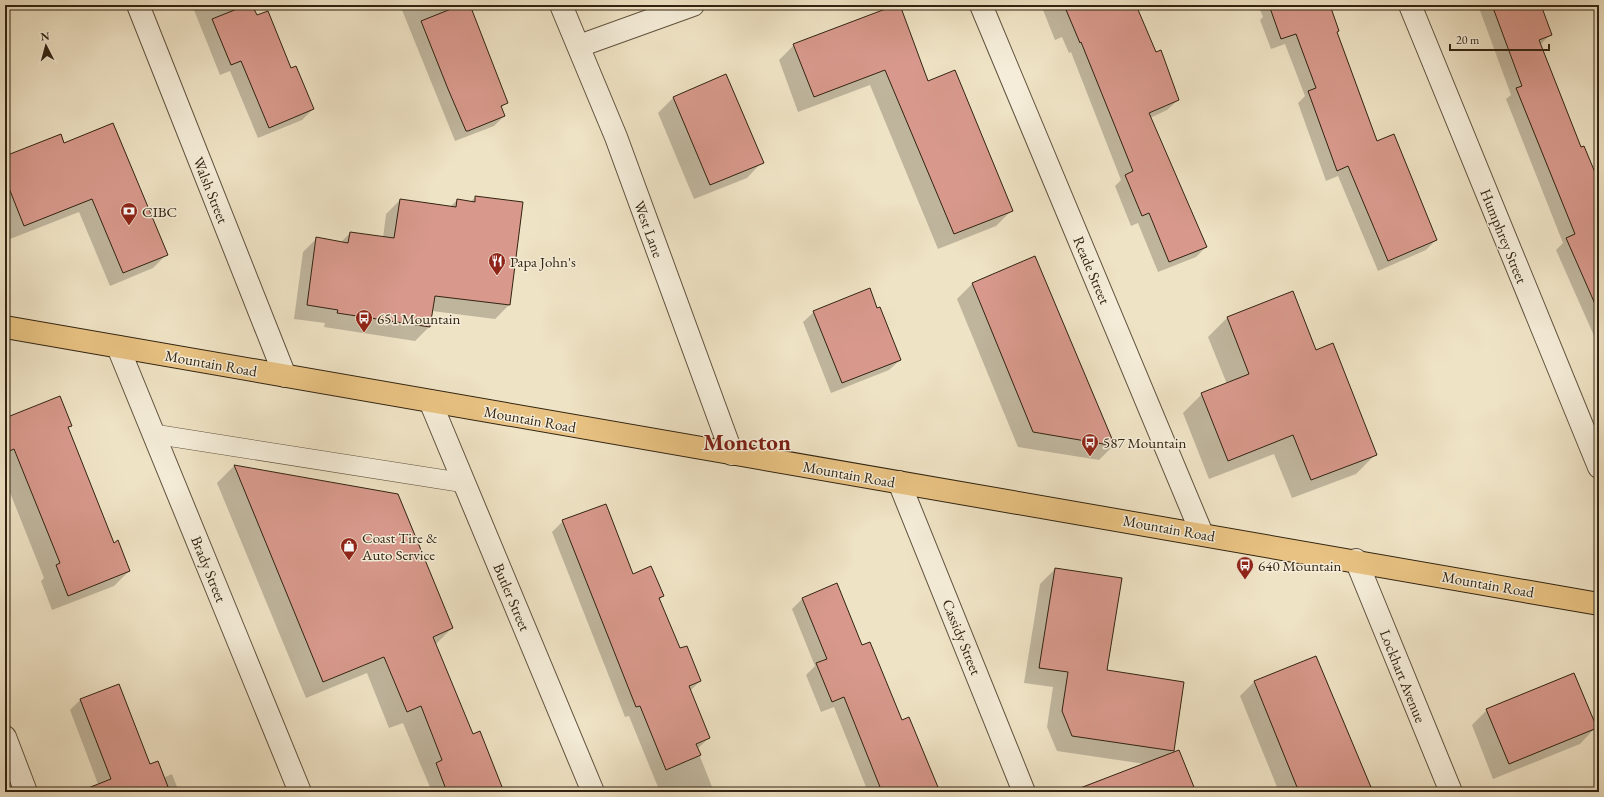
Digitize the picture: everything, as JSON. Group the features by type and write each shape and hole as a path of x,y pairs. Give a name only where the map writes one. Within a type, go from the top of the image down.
{"main road":[{"name":"Mountain Road","path":"5,327 285,376 433,407 899,482 1356,560 1599,604"}],"street":[{"name":"Walsh Street","path":"138,5 285,376"},
{"name":"West Lane","path":"561,5 616,137 732,454"},
{"path":"579,46 693,5"},
{"name":"Reade Street","path":"981,5 1202,534"},
{"name":"Humphrey Street","path":"1410,5 1599,467"},
{"name":"Brady Street","path":"118,347 300,792"},
{"name":"Butler Street","path":"433,407 592,792"},
{"name":"Cassidy Street","path":"899,482 1024,792"},
{"name":"Lockhart Avenue","path":"1356,560 1451,792"},
{"path":"5,737 26,792"}],"lane":[{"path":"154,434 464,484"}],"building":[{"path":"247,5 252,5 257,15 268,11 291,68 296,66 314,109 269,128 241,61 231,65 212,19"},
{"path":"461,5 470,5 508,103 501,106 505,116 468,131 466,131 448,89 421,21"},
{"path":"896,5 900,5 928,81 955,70 1013,211 954,234 885,70 814,97 793,44"},
{"path":"1064,5 1136,5 1156,52 1161,50 1179,100 1149,113 1207,247 1169,262 1149,213 1142,216 1125,175 1133,171 1081,42 1080,43"},
{"path":"1269,5 1330,5 1339,31 1337,32 1377,141 1394,134 1437,240 1388,261 1348,166 1337,171 1308,91 1316,88 1296,34 1281,39"},
{"path":"1492,5 1541,5 1552,35 1539,40 1581,147 1584,146 1599,182 1599,313 1566,238 1575,234 1516,88 1522,86"},
{"path":"726,74 764,163 710,185 673,97"},
{"path":"113,123 168,255 123,273 92,199 24,226 5,178 5,156 61,134 64,143"},
{"path":"475,196 523,202 510,305 435,296 430,327 337,313 338,310 307,305 316,237 348,243 350,232 394,238 400,199 456,207 457,199 475,202"},
{"path":"1035,256 1115,446 1033,432 972,283"},
{"path":"870,288 877,308 880,307 901,360 842,383 813,311"},
{"path":"1293,291 1316,350 1333,343 1377,455 1311,480 1293,435 1228,461 1201,393 1249,374 1227,317"},
{"path":"60,396 72,426 68,427 114,543 118,540 130,571 68,596 56,565 60,563 14,449 5,453 5,418"},
{"name":"Coast Tire & Auto Service","path":"234,465 398,494 453,628 433,637 473,734 480,731 504,792 447,792 436,763 442,760 421,706 407,712 384,657 323,682"},
{"path":"606,504 633,574 651,566 664,596 659,598 680,648 687,646 701,681 689,686 710,738 696,744 701,755 666,770 640,706 636,707 562,520"},
{"path":"1055,568 1122,578 1107,670 1184,682 1174,751 1072,736 1062,711 1068,672 1039,668"},
{"path":"837,583 862,645 870,642 902,720 909,717 940,792 882,792 844,697 832,702 816,663 827,659 802,598"},
{"path":"1316,656 1373,792 1299,792 1254,681"},
{"path":"1574,673 1597,728 1509,764 1486,709"},
{"path":"119,684 150,764 158,761 170,792 83,792 83,790 111,779 80,699"},
{"path":"1179,750 1196,792 1076,792 1075,790"}],"place":[{"name":"CIBC","path":"129,226"},
{"name":"Papa John's","path":"497,276"},
{"name":"651 Mountain","path":"364,333"},
{"name":"587 Mountain","path":"1090,457"},
{"name":"Coast Tire & Auto Service","path":"349,561"},
{"name":"640 Mountain","path":"1245,580"}],"district":[{"name":"Moncton","path":"747,442"}]}
